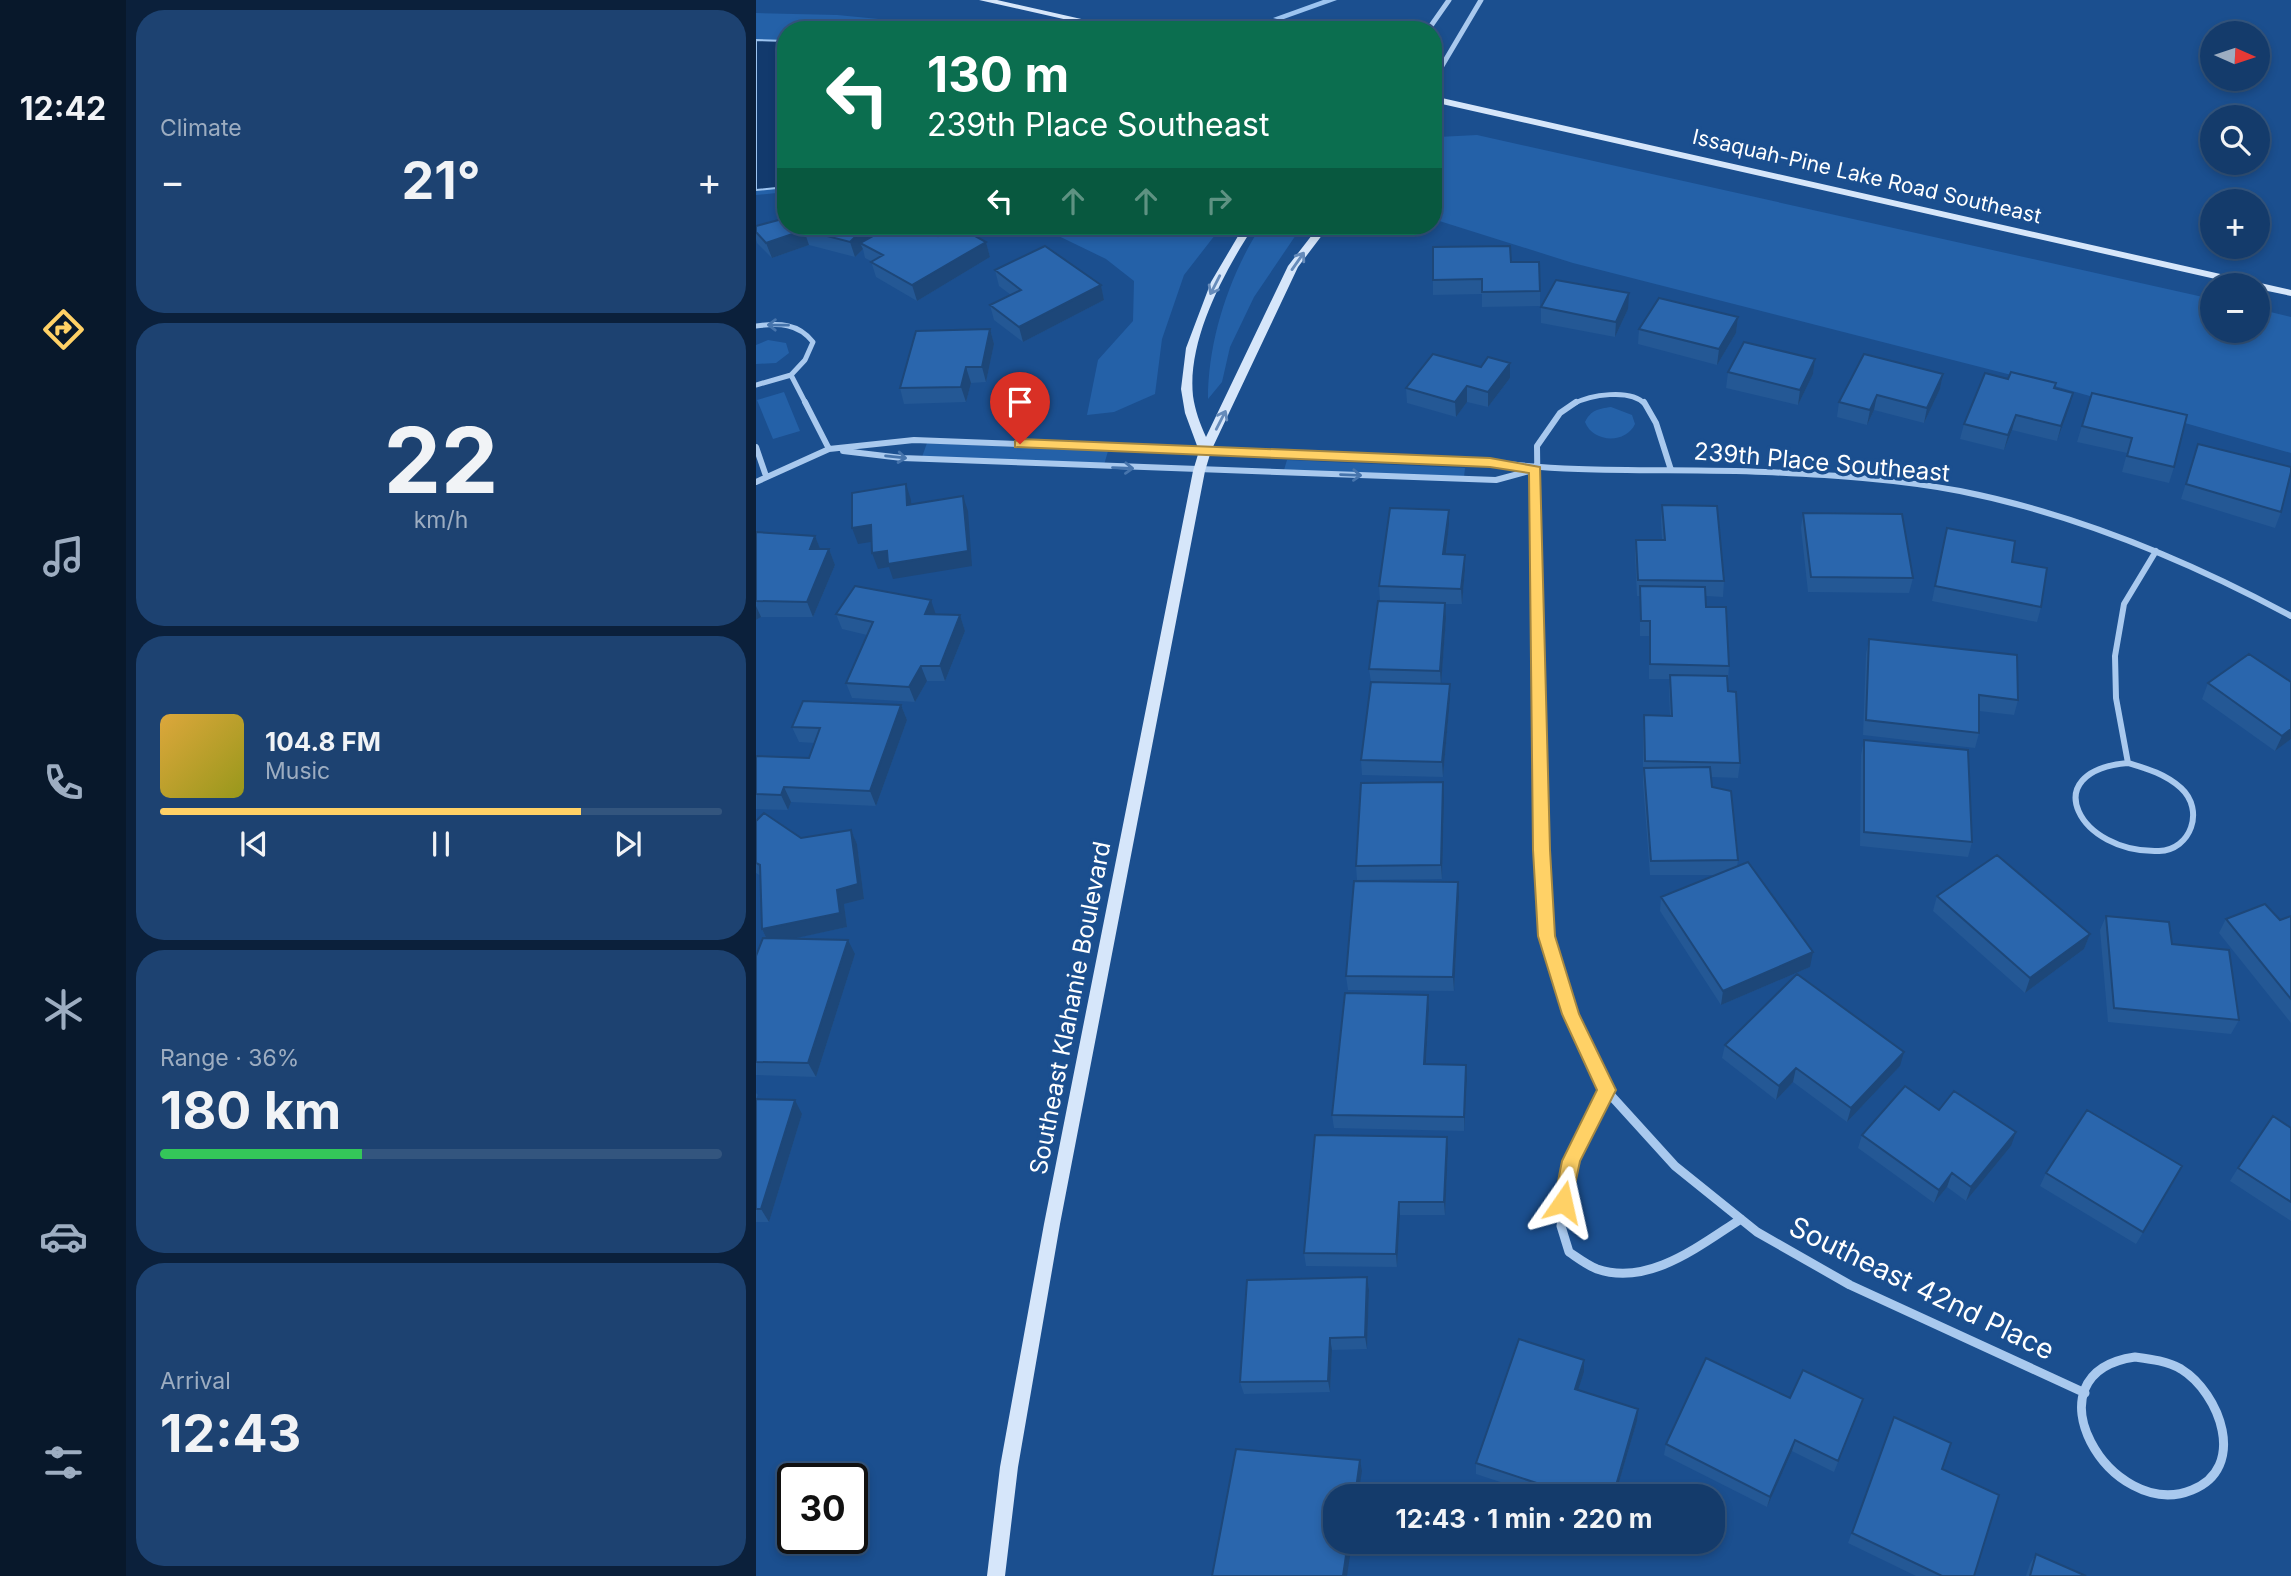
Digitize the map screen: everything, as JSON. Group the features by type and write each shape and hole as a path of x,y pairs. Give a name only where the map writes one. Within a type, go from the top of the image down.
{"street":[{"path":"984,0 1083,21"},
{"path":"1434,21 1449,0"},
{"path":"1442,67 1481,0"},
{"name":"Issaquah-Pine Lake Road Southeast","path":"1442,101 2291,293"},
{"path":"1205,451 1190,411 1186,388 1193,346 1210,296 1242,235"},
{"name":"Southeast Klahanie Boulevard","path":"996,1576 1009,1466 1052,1223 1199,471 1205,451 1293,266 1317,235"},
{"path":"756,326 797,326 807,333 813,342 804,364 791,376 756,385"},
{"path":"791,376 828,449"},
{"name":"Southeast 42nd Place","path":"1671,470 1650,409 1641,399 1625,396 1583,397 1569,404 1549,425 1537,446 1535,470 1542,850 1547,936 1570,1014 1606,1090 1675,1166 1757,1232 1850,1285 2085,1393"},
{"name":"239th Place Southeast","path":"756,482 828,449 914,440 1490,462 1535,470 1765,472 1894,482 1984,497 2060,518 2156,551 2291,616"},
{"path":"756,447 766,476"},
{"name":"239th Place Southeast","path":"828,449 902,458 1496,480 1535,470"},
{"path":"2128,762 2116,698 2115,656 2124,604 2156,551"},
{"path":"2128,762 2149,766 2168,775 2183,788 2193,803 2196,819 2191,834 2180,845 2163,852 2143,853 2121,849 2102,839 2087,826 2078,811 2076,795 2081,781 2092,770 2109,764 2128,762"},
{"path":"1606,1090 1571,1161 1561,1226 1569,1251 1597,1269 1630,1274 1667,1262 1741,1219"},
{"path":"2135,1357 2159,1360 2183,1370 2203,1387 2217,1409 2225,1433 2223,1457 2212,1476 2195,1490 2172,1495 2147,1492 2122,1480 2102,1462 2087,1439 2082,1416 2085,1393 2095,1374 2113,1362 2135,1357"}],"shaded area":[{"path":"756,13 837,15 900,21 777,21 777,193 756,195"},
{"path":"756,40 777,41 777,188 756,190"},
{"path":"1477,135 2200,296 2200,343 2270,343 2270,312 2291,317 2291,453 2051,385 1573,263 1442,222 1442,137"},
{"path":"1057,235 1215,235 1184,275 1162,339 1155,394 1114,412 1087,415 1098,360 1133,321 1134,281 1106,259"},
{"path":"1256,235 1296,235 1254,297 1230,347 1222,382 1208,399 1212,354 1222,309"},
{"path":"768,340 786,343 789,353 776,363 756,364 756,345"},
{"path":"784,392 800,431 773,439 757,400"},
{"path":"1611,407 1632,415 1635,424 1631,431 1617,438 1595,434 1585,422 1595,411"},
{"path":"927,443 1108,451 1104,465 922,457"},
{"path":"1287,460 1465,468 1464,477 1284,470"}],"building":[{"path":"777,220 777,235 789,235 766,243 756,232 756,226"},
{"path":"823,235 857,235 850,242"},
{"path":"875,235 973,235 986,242 912,285 871,262 883,255 860,243"},
{"path":"1045,246 1101,285 1019,327 990,305 1021,290 995,270"},
{"path":"1510,246 1511,262 1539,262 1540,291 1482,292 1482,279 1433,280 1433,247"},
{"path":"1556,280 1629,293 1616,322 1541,307"},
{"path":"1659,298 1738,317 1719,349 1639,329"},
{"path":"990,329 982,367 966,367 961,387 900,388 916,331"},
{"path":"1744,342 1815,359 1800,390 1728,372"},
{"path":"1433,354 1481,367 1488,357 1510,363 1488,392 1467,386 1455,402 1406,388"},
{"path":"1864,354 1943,374 1927,408 1877,395 1870,410 1839,402"},
{"path":"2011,372 2056,383 2054,388 2073,393 2061,426 2016,415 2008,435 1964,424 1985,373 2008,379"},
{"path":"2092,393 2187,415 2174,467 2127,456 2132,438 2082,426"},
{"path":"2198,444 2291,467 2281,512 2186,484"},
{"path":"906,484 907,505 963,496 968,551 888,564 887,551 872,553 871,525 852,528 852,493"},
{"path":"1662,505 1717,506 1724,581 1638,580 1636,540 1665,540"},
{"path":"1390,508 1449,510 1443,554 1465,555 1461,589 1379,586"},
{"path":"1803,513 1902,514 1913,578 1811,577"},
{"path":"1947,528 2015,541 2012,562 2047,568 2041,607 1935,586"},
{"path":"756,532 815,536 810,549 829,549 807,602 756,601"},
{"path":"855,586 931,600 925,614 960,615 940,666 921,666 909,687 846,683 873,622 836,614"},
{"path":"1640,586 1705,587 1706,607 1726,607 1729,666 1650,664 1650,621 1641,621"},
{"path":"1378,601 1445,603 1440,671 1369,669"},
{"path":"1869,639 2017,655 2018,700 1979,695 1979,733 1866,720"},
{"path":"2249,654 2291,682 2291,729 2282,736 2208,683"},
{"path":"1670,675 1727,676 1728,691 1736,692 1740,763 1645,761 1644,715 1672,716"},
{"path":"1371,682 1450,684 1442,762 1361,760"},
{"path":"803,701 901,705 870,791 784,787 781,795 756,794 756,756 809,758 820,728 792,727"},
{"path":"1864,740 1968,750 1972,842 1864,832"},
{"path":"1710,767 1712,787 1731,791 1738,860 1651,861 1644,768"},
{"path":"1443,782 1441,865 1356,866 1361,783"},
{"path":"764,813 801,838 851,830 858,884 837,890 840,913 762,929 760,865 756,863 756,821"},
{"path":"1997,855 2090,934 2030,978 1937,896"},
{"path":"1748,862 1813,952 1723,991 1661,897"},
{"path":"1354,881 1458,882 1453,977 1346,976"},
{"path":"2265,904 2280,920 2291,916 2291,999 2226,919"},
{"path":"2106,916 2169,922 2172,944 2229,950 2239,1020 2114,1008"},
{"path":"763,938 848,940 808,1063 756,1062 756,956"},
{"path":"1797,974 1904,1052 1851,1108 1796,1068 1779,1086 1725,1045"},
{"path":"1345,993 1428,995 1424,1064 1466,1065 1464,1117 1332,1115"},
{"path":"1905,1086 1939,1110 1954,1091 2016,1132 1971,1187 1952,1173 1939,1190 1862,1135"},
{"path":"756,1099 795,1100 761,1209 756,1209"},
{"path":"2087,1110 2182,1166 2143,1232 2046,1173"},
{"path":"2273,1116 2291,1128 2291,1202 2238,1168"},
{"path":"1315,1135 1447,1137 1444,1202 1399,1202 1396,1254 1304,1253"},
{"path":"1367,1277 1365,1337 1330,1338 1328,1381 1240,1382 1247,1280"},
{"path":"1519,1339 1584,1360 1575,1389 1638,1409 1616,1484 1540,1484 1476,1463"},
{"path":"1706,1358 1790,1398 1803,1370 1863,1399 1838,1461 1795,1440 1770,1497 1666,1444"},
{"path":"1894,1417 1951,1443 1942,1469 1999,1495 1974,1576 1942,1576 1852,1533"},
{"path":"1236,1449 1360,1460 1357,1484 1323,1484 1323,1554 1346,1554 1343,1576 1212,1576"},
{"path":"2036,1554 2086,1576 2030,1576"}],"waterway":[{"path":"1278,18 1332,0"}],"route":[{"path":"1020,444 1490,462 1535,470 1542,850 1547,936 1570,1014 1606,1090 1571,1161 1563,1202"}]}
